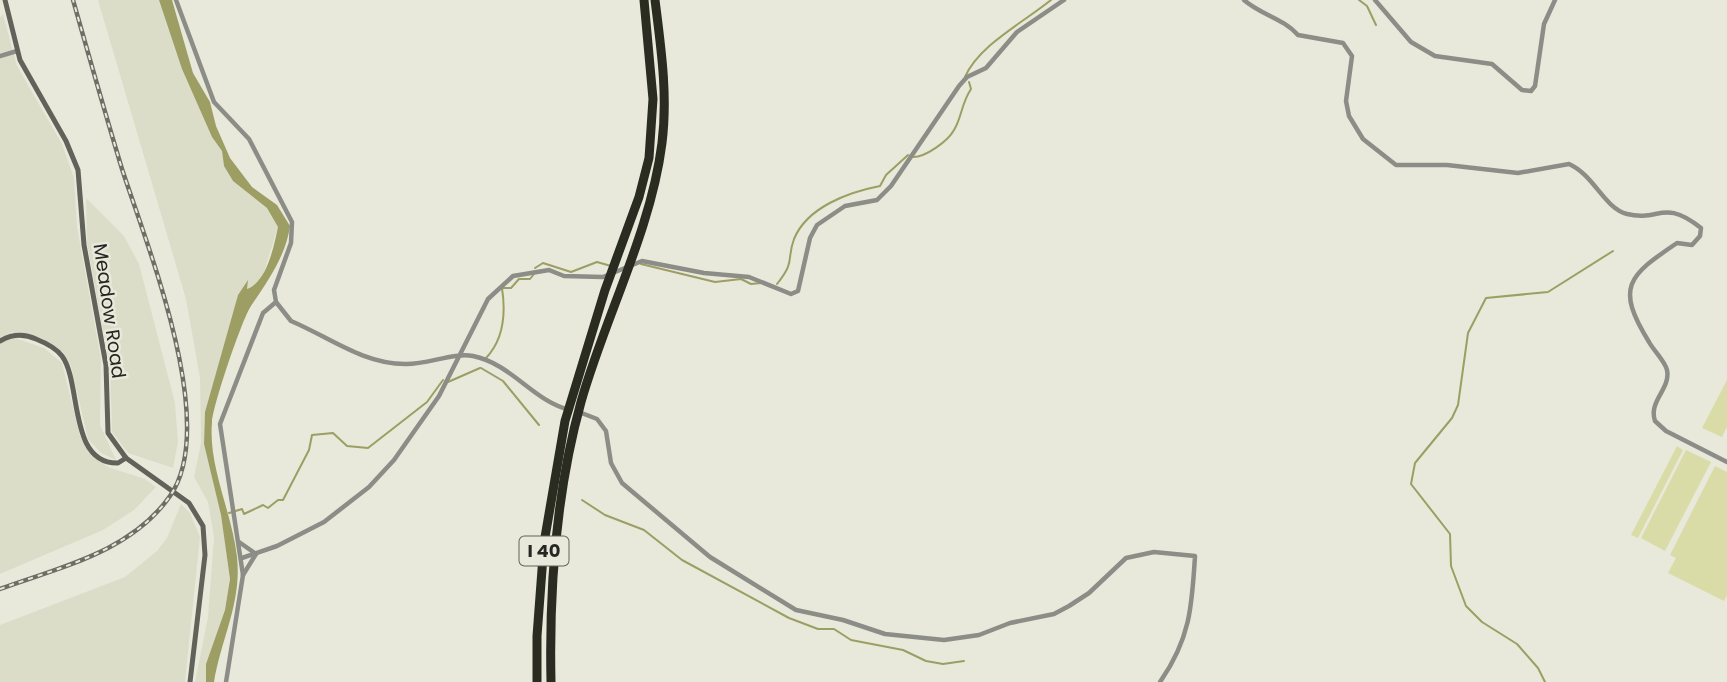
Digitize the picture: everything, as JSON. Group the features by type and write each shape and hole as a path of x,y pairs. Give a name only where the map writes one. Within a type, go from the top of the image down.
{"highway":[{"name":"I 40","path":"537,682 544,543 570,397 642,187 652,138 653,79 643,0"},
{"name":"I 40","path":"551,682 553,572 561,504 575,426 656,180 663,131 664,82 655,0"}],"main road":[{"name":"Meadow Road","path":"5,0 17,51 66,141 78,170 84,244 106,365 105,423 113,444 126,458 189,503 202,523 206,544 190,682"},
{"path":"0,341 20,335 55,349 68,368 87,443 108,463 118,463 126,458"}],"street":[{"path":"176,0 214,102 249,139 292,222 291,243 274,290 276,302 291,321 366,358 392,364 440,362 459,356 473,356 500,367 548,403 597,419 606,431 616,475 630,491 710,557 796,610 843,620 885,634 944,640 961,639 1062,610 1089,593 1126,558 1154,552 1195,556 1191,612 1184,642 1160,682"},
{"path":"242,558 324,522 369,486 417,431 488,299 498,286 513,276 549,270 584,279 603,277 642,261 704,273 749,277 791,295 798,291 810,238 817,225 845,206 877,200 891,186 967,77 986,68 1017,32 1064,0"},
{"path":"1244,0 1259,14 1288,24 1297,35 1343,43 1352,56 1346,101 1349,116 1363,139 1396,165 1447,165 1518,173 1569,164 1590,177 1609,204 1627,214 1666,211 1687,217 1701,228 1700,236 1692,245 1677,243 1634,276 1629,290 1631,307 1667,369 1665,384 1654,404 1655,421 1666,431 1726,462"},
{"path":"1375,0 1411,41 1435,56 1492,64 1522,90 1531,91 1535,86 1545,23 1555,0"},
{"path":"0,56 17,51"},
{"path":"226,682 243,575 220,424 263,313 276,302"},
{"path":"440,362 447,365 450,373"},
{"path":"239,541 256,554"},
{"path":"243,575 256,554"}],"shaded area":[{"path":"98,0 159,0 182,69 212,137 222,151 224,166 233,181 267,208 278,227 263,275 254,287 246,289 248,282 238,295 205,412 204,444 221,515 230,579 225,610 206,664 206,682 195,682 208,617 214,537 208,502 194,477 201,443 200,378 186,299"},
{"path":"159,0 172,0 193,73 210,102 216,126 230,158 252,187 277,205 290,226 280,258 241,327 222,381 212,422 214,456 234,540 238,574 234,605 214,682 206,682 206,664 225,610 230,579 221,515 204,444 205,412 238,295 248,280 247,289 260,279 265,271 278,227 267,208 233,181 224,166 222,151 212,137 182,69"},
{"path":"3,14 17,66 62,144 74,178 77,227 101,359 100,425 116,460 101,453 88,439 71,366 63,352 42,338 10,332 18,339 44,348 62,363 80,436 91,455 108,467 145,479 156,487 134,510 103,530 0,574 0,18"},
{"path":"86,198 124,236 139,264 175,403 178,442 173,468 128,453 112,432 110,368 87,243"},
{"path":"1727,380 1727,427 1722,437 1702,428"},
{"path":"1677,446 1683,450 1638,538 1631,535"},
{"path":"1686,450 1711,462 1665,551 1641,538"},
{"path":"1715,466 1727,472 1727,595 1724,601 1668,573 1676,558 1670,555"},
{"path":"181,504 190,513 200,537 185,682 0,682 0,625 125,577 157,551 167,538"}],"waterway":[{"path":"965,77 991,44 1051,0"},
{"path":"1359,0 1367,6 1376,25"},
{"path":"913,157 930,151 951,134 971,89 969,82"},
{"path":"777,284 789,265 794,239 809,218 843,197 880,186 886,175 908,155"},
{"path":"1545,682 1538,668 1517,644 1482,622 1466,606 1451,566 1450,534 1411,484 1415,463 1452,418 1458,405 1468,333 1486,298 1548,292 1613,251"},
{"path":"535,268 543,263 571,272 597,262 611,266"},
{"path":"641,264 715,282 741,279 751,284 761,283"},
{"path":"486,358 497,343 502,326 502,288 511,288 519,279 530,279 534,274"},
{"path":"448,382 480,368"},
{"path":"481,368 503,381 539,425"},
{"path":"229,513 242,509 244,514 263,505 268,508 278,500 283,500 309,450 312,435 333,433 347,446 368,448 427,402 443,380"},
{"path":"582,500 605,515 644,530 682,560 789,618 818,629 834,629 851,640 903,650 926,661 943,664 964,661"}],"railway":[{"path":"0,589 70,565 115,544 135,531 154,515 170,496 183,465 187,426 183,382 174,335 73,0"}]}
